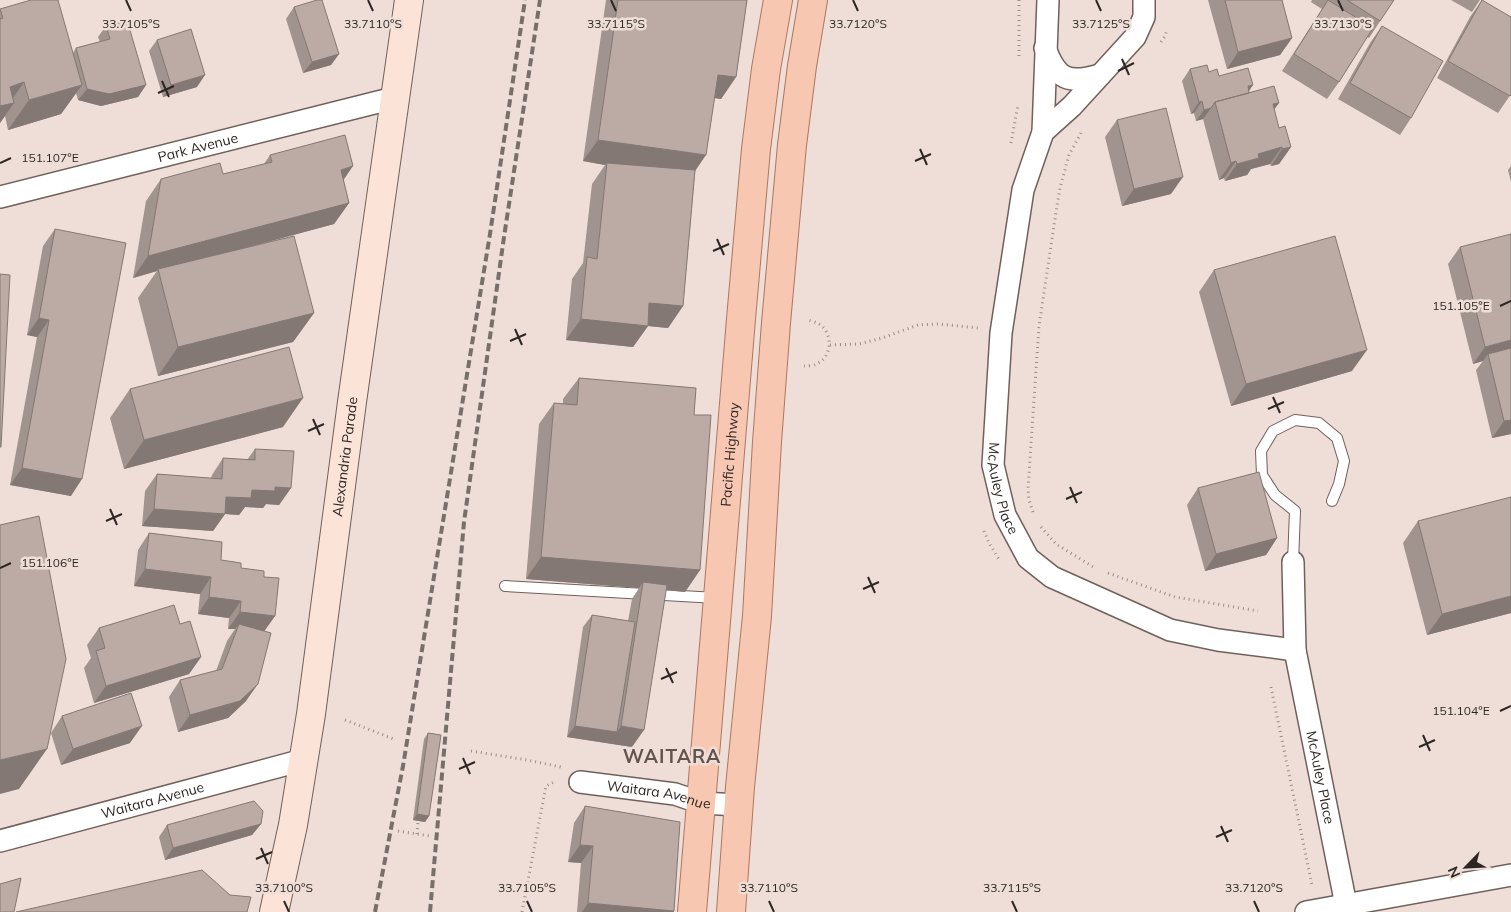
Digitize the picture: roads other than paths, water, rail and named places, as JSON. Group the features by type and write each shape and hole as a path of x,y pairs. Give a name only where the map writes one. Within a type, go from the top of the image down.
{"main road":[{"name":"Pacific Highway","path":"692,912 756,149 766,69 778,0"},
{"path":"731,912 757,616 766,442 792,145 813,0"}],"street":[{"name":"Alexandria Parade","path":"274,912 293,826 311,714 352,402 409,0"},
{"name":"McAuley Place","path":"1048,0 1043,132 1023,190 1001,333 993,465 1005,515 1028,558 1052,578 1170,630 1218,640 1295,650"},
{"name":"McAuley Place","path":"1043,132 1072,106 1135,37 1144,17 1144,0"},
{"path":"1045,48 1056,70 1067,78 1082,80 1100,75"},
{"name":"Park Avenue","path":"0,197 394,98"},
{"name":"McAuley Place","path":"1293,562 1295,650 1346,905"},
{"name":"Waitara Avenue","path":"0,841 303,760"},
{"name":"Waitara Avenue","path":"580,782 675,794 701,803 739,805"},
{"path":"1306,912 1511,875"}],"lane":[{"name":"McAuley Place","path":"1293,562 1294,511 1275,495 1262,475 1261,451 1273,431 1295,420 1319,423 1337,438 1344,461 1339,484 1332,501"},
{"path":"505,586 718,598"}],"railway":[{"path":"375,912 403,766 490,234 525,0"},
{"path":"430,912 464,522 540,0"}],"district":[{"name":"WAITARA","path":"672,756"}]}
